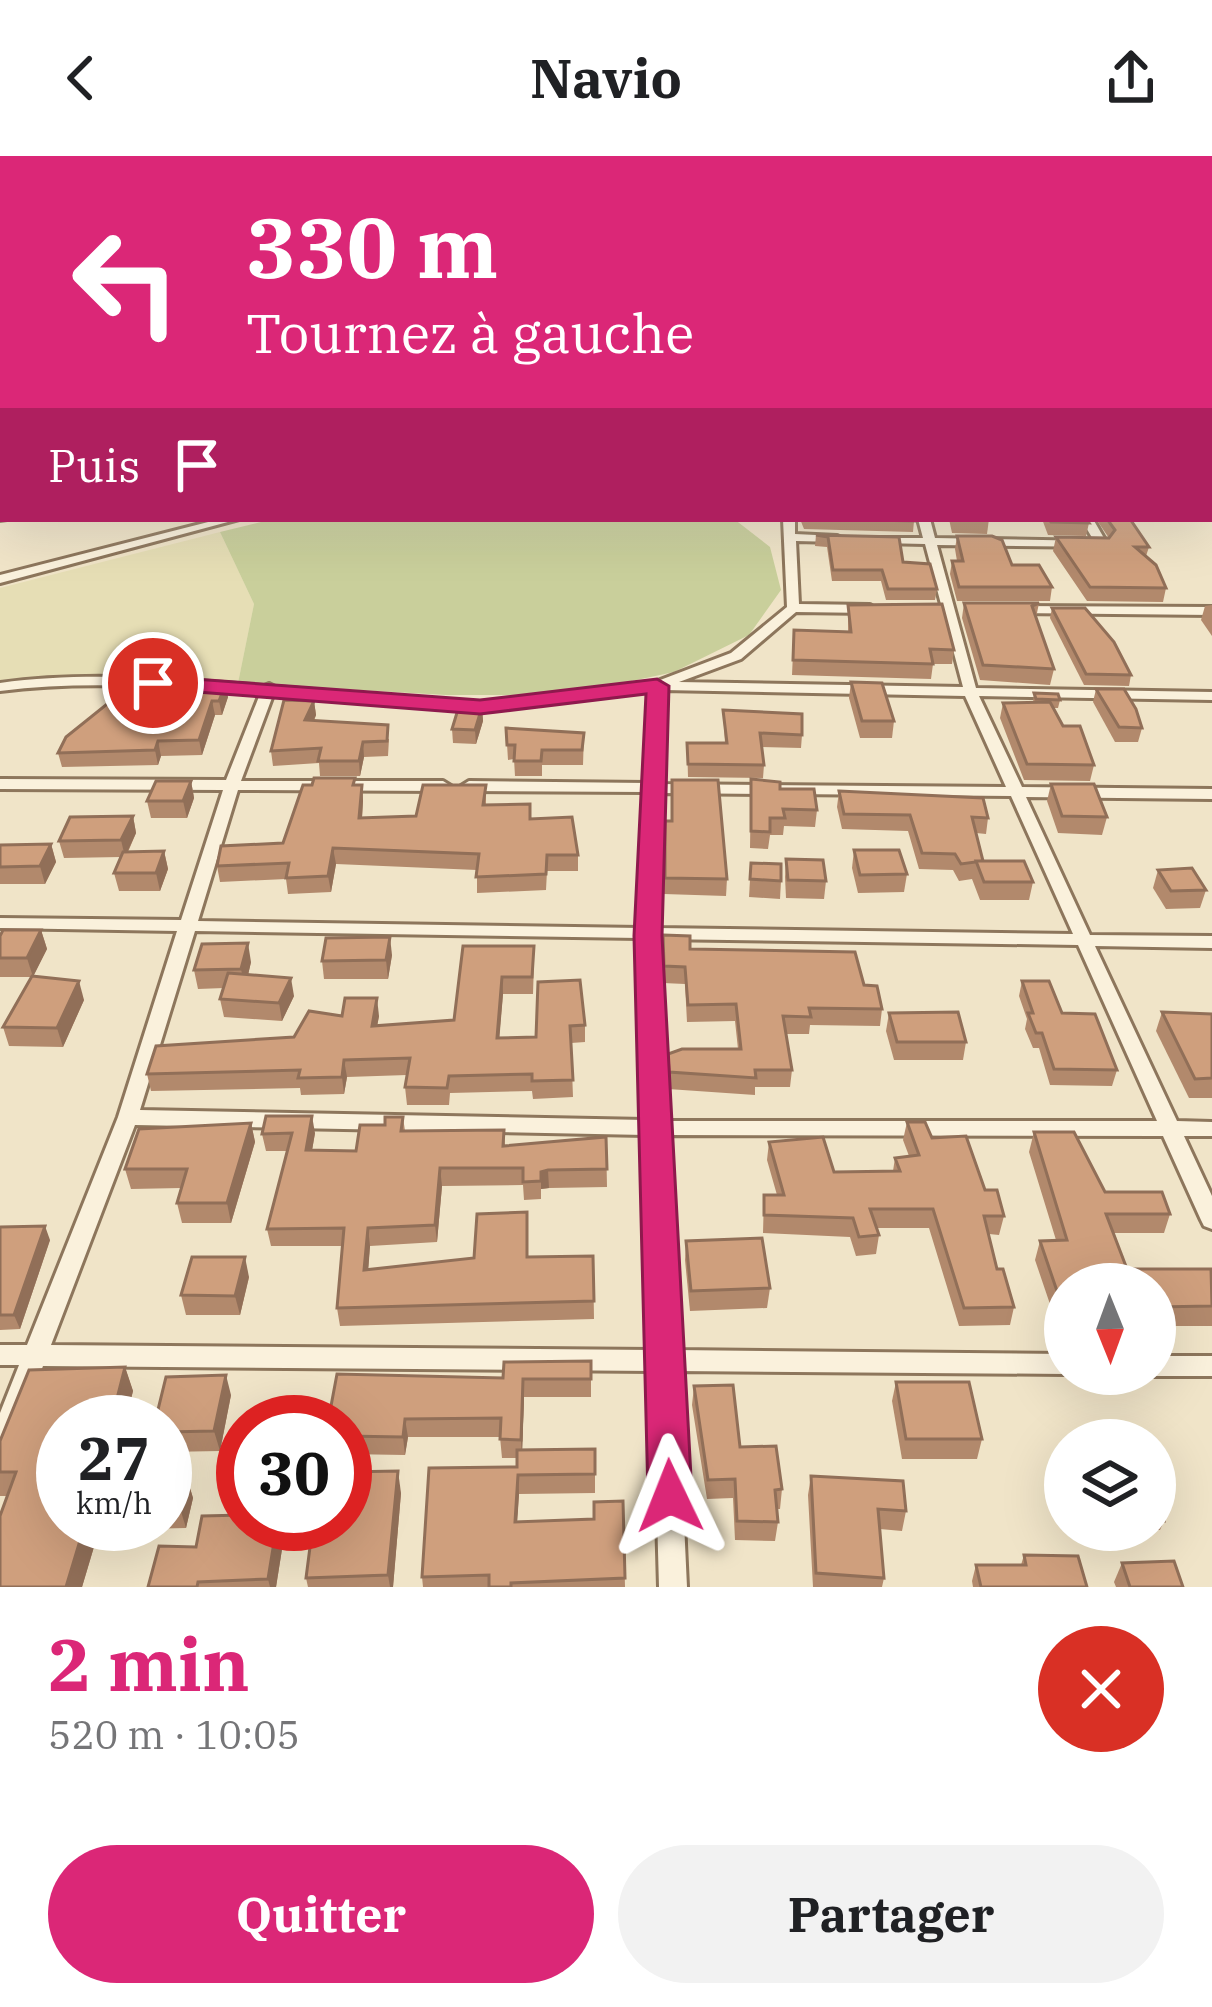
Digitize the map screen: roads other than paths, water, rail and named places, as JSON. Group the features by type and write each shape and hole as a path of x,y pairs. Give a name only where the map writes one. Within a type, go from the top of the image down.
{"street":[{"path":"0,578 221,522"},
{"path":"926,522 971,693 1212,1220"},
{"path":"793,608 789,528 932,541 1102,545 1089,522"},
{"path":"657,686 736,656 793,608 882,609"},
{"path":"926,609 970,609"},
{"path":"992,610 1212,611"},
{"path":"0,687 45,681 269,688 480,707 657,686 1212,696"},
{"path":"657,686 648,936 673,1587"},
{"path":"0,1445 128,1117 231,787 269,688"},
{"path":"0,784 651,784 1212,794"},
{"path":"0,923 1212,942"},
{"path":"128,1117 657,1128 1212,1129"},
{"path":"0,1355 1044,1364"},
{"path":"1176,1366 1212,1366"}]}
